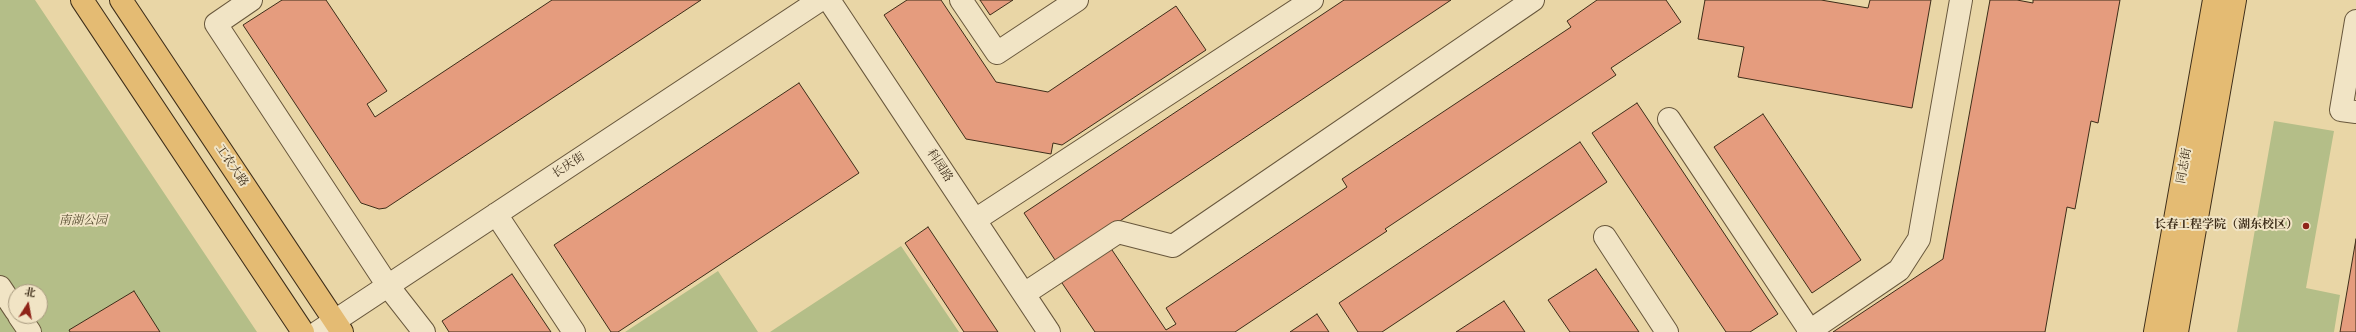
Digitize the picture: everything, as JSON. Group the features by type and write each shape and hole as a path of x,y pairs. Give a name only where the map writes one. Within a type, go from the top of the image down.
{"main road":[{"path":"82,0 303,332"},
{"name":"工农大路","path":"121,0 332,328"},
{"name":"同志街","path":"2156,332 2214,0"},
{"name":"同志街","path":"2177,332 2235,0"}],"street":[{"path":"251,0 216,24 388,286 424,332"},
{"name":"长庆街","path":"332,328 388,286 820,0"},
{"name":"科园路","path":"829,0 1049,332"},
{"path":"960,0 997,52 1077,0"},
{"path":"975,220 1312,0"},
{"path":"1024,294 1118,232 1172,246 1533,0"},
{"path":"1669,120 1809,331 1899,270 1919,239 1961,0"},
{"path":"2348,111 2356,21"},
{"path":"496,214 574,332"},
{"path":"1605,238 1668,332"},
{"path":"0,287 8,299"}],"green space":[{"name":"南湖公园","path":"0,0 35,0 257,332 0,332"},
{"path":"2274,121 2334,131 2306,288 2340,295 2334,332 2237,332"},
{"path":"901,246 959,332 770,332"},
{"path":"718,271 758,332 625,332"}],"building":[{"path":"282,0 326,0 387,91 367,104 375,117 552,0 701,0 386,208 379,209 361,203 243,25"},
{"path":"907,0 941,0 996,82 1048,92 1176,6 1206,50 1062,145 1053,143 1051,154 966,139 884,15"},
{"path":"980,0 1013,0 990,15"},
{"path":"1344,0 1451,0 1057,263 1024,213"},
{"path":"1597,0 1666,0 1681,22 1611,68 1616,75 1385,229 1387,231 1235,332 1095,332 1060,280 1110,247 1166,330 1176,324 1166,308 1347,187 1342,179 1571,27 1567,21"},
{"path":"1705,0 1821,0 1868,8 1870,0 1931,0 1912,108 1738,77 1744,47 1698,39"},
{"path":"1990,0 2017,0 2033,3 2033,0 2120,0 2098,123 2091,121 2075,209 2067,207 2045,332 1833,332 1943,259"},
{"path":"799,83 859,173 618,332 611,332 554,245"},
{"path":"1637,103 1778,314 1750,332 1726,332 1592,133"},
{"path":"1763,114 1861,260 1812,293 1714,147"},
{"path":"1580,142 1607,182 1382,332 1358,332 1339,303"},
{"path":"928,227 998,332 964,332 905,243"},
{"path":"2356,239 2356,332 2340,332"},
{"path":"1596,269 1639,332 1570,332 1548,300"},
{"path":"512,274 551,332 449,332 442,321"},
{"path":"134,291 160,332 70,332 69,330"},
{"path":"1504,301 1525,332 1456,332"},
{"path":"1317,314 1329,332 1290,332"}],"place":[{"name":"长春工程学院（湖东校区）","path":"2306,226"}]}
